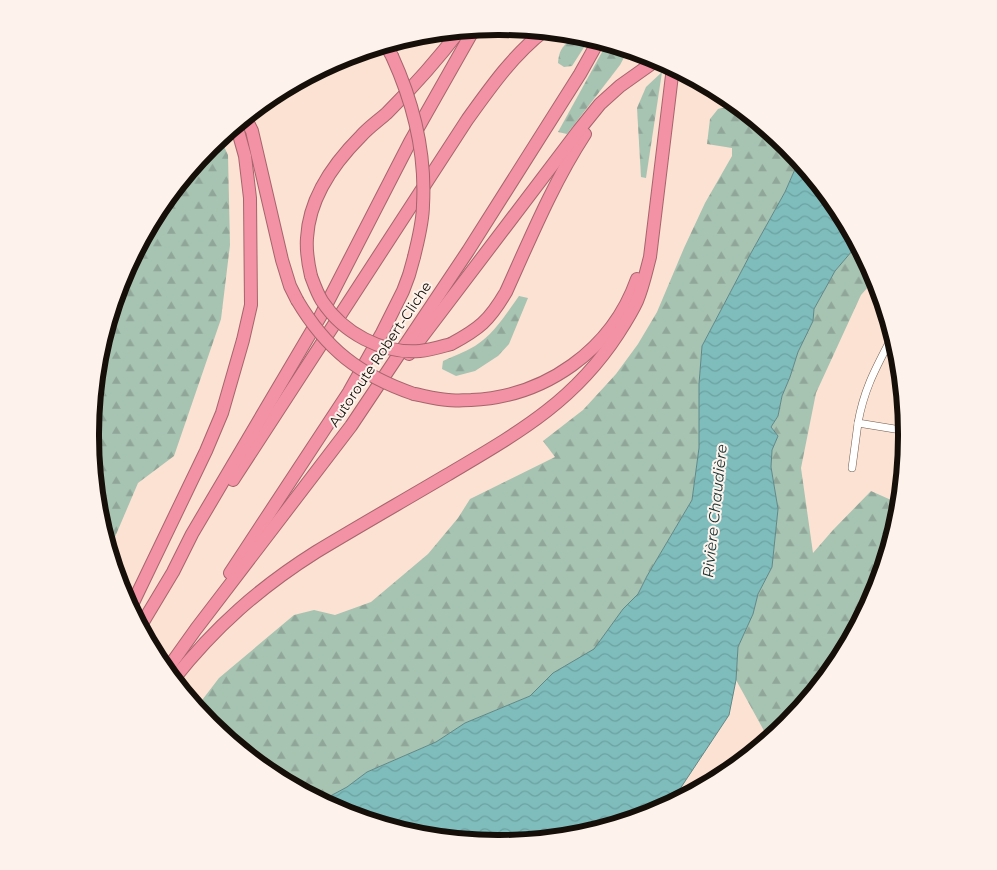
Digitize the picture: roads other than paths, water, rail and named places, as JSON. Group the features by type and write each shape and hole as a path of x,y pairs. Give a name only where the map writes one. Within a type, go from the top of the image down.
{"highway":[{"path":"173,572 192,534 320,317 410,142 470,36"},
{"path":"454,37 441,54 386,113 362,134 341,159 321,190 309,221 306,239 307,256 311,276 321,300 331,313 352,332 379,346 406,351 434,349 450,344 477,329 488,319 506,292 552,193 575,150 602,112 642,70"},
{"path":"144,620 173,572 467,120 509,65 537,37"},
{"name":"Autoroute Robert-Cliche","path":"171,665 196,629 351,426 468,251 595,47"},
{"path":"196,629 221,586 349,392 403,291 414,258 420,233 423,206 422,158 415,116 409,96 388,51"},
{"path":"351,426 394,373 600,104 620,86 650,64"},
{"path":"178,674 193,654 239,608 286,570 518,432 554,406 588,373 610,346 630,314 637,301 645,276 650,257 672,75"},
{"path":"248,123 254,139 282,260 290,286 306,316 340,355 374,378 414,394 448,400 483,399 511,394 532,388 552,379 583,358 613,325 624,308 638,275 667,115"},
{"path":"134,600 222,413 244,340 251,305 250,198 245,156 238,132"}],"street":[{"path":"852,468 862,401 868,382 888,344"},
{"path":"858,423 898,430"}],"water":[{"name":"Rivière Chaudière","path":"796,168 816,191 853,250 835,271 814,309 813,321 798,352 782,396 778,416 771,427 778,436 772,450 771,467 778,509 772,567 758,594 753,614 738,647 736,680 729,715 678,793 627,814 577,827 551,832 498,835 446,832 420,827 370,814 328,797 347,787 367,772 436,742 465,723 530,696 553,673 594,649 623,609 638,594 692,500 699,448 699,384 702,346 785,192"}]}
